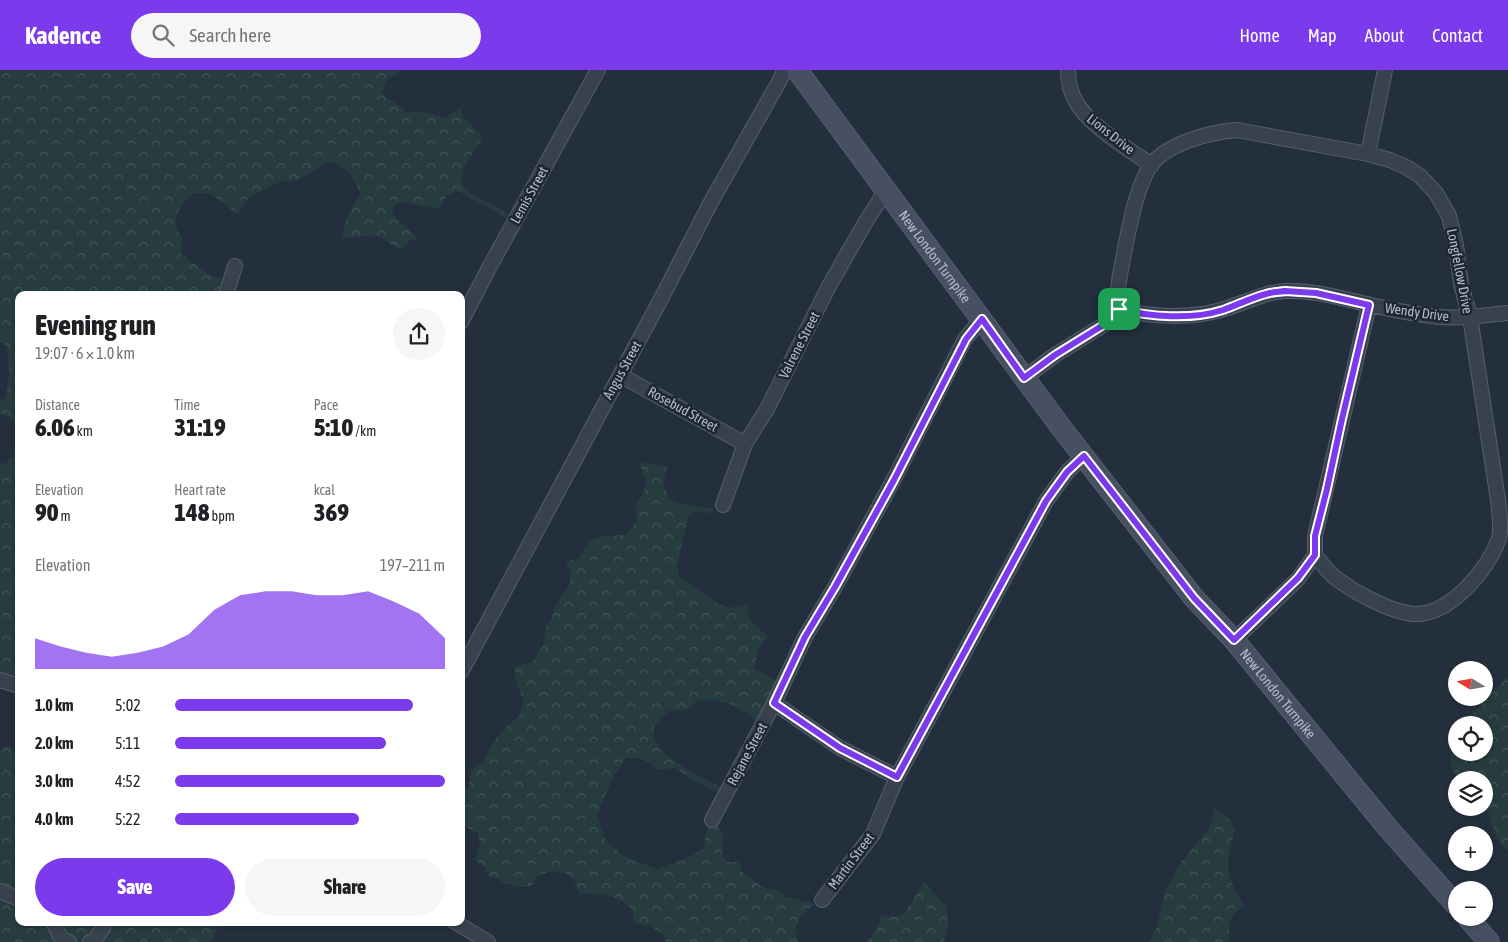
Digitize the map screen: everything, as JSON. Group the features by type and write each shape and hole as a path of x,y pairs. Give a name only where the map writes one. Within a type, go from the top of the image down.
{"main road":[{"name":"New London Turnpike","path":"797,70 1024,378 1194,598 1234,640 1387,827 1448,896"},
{"path":"1475,926 1488,942"}],"street":[{"name":"Lemis Street","path":"465,314 598,70"},
{"name":"Angus Street","path":"465,665 710,202 768,102 784,70"},
{"name":"Lions Drive","path":"1068,70 1074,100 1083,113 1124,146 1152,165"},
{"path":"1368,154 1385,70"},
{"name":"Longfellow Drive","path":"1119,309 1118,292 1130,223 1141,187 1152,165 1164,153 1205,134 1237,130 1368,154 1406,167 1420,176 1436,193 1449,216 1456,244 1461,284 1470,316 1500,522 1499,538 1493,554 1468,587 1446,604 1427,613 1414,614 1394,609 1366,598 1331,575 1315,555"},
{"name":"Valrene Street","path":"723,505 745,444 767,408 830,286 865,223 886,190"},
{"path":"227,291 235,266"},
{"name":"Wendy Drive","path":"1119,309 1138,314 1176,316 1199,314 1220,310 1266,294 1285,291 1316,293 1369,305 1438,317 1451,318 1508,313"},
{"path":"1234,640 1298,578 1315,555 1315,536 1369,305"},
{"path":"1024,378 1055,355 1105,324 1119,309"},
{"name":"Rejane Street","path":"712,820 774,703 805,637 894,480 966,339 982,319"},
{"name":"Rosebud Street","path":"620,375 745,444"},
{"name":"Martin Street","path":"822,900 873,834 897,777 1046,501 1067,472 1084,456"},
{"path":"0,680 15,685"},
{"path":"774,703 840,748 897,777"},
{"path":"0,891 15,897"},
{"path":"55,926 62,940 69,942"},
{"path":"90,942 94,941 102,926"},
{"path":"462,926 488,942"}],"green space":[{"path":"0,70 400,70 399,73 387,80 382,94 403,108 404,112 424,112 444,118 461,108 462,117 480,133 482,139 462,171 462,185 469,193 514,218 512,221 458,191 447,195 439,209 399,202 392,208 394,216 418,239 409,241 401,250 376,235 341,238 348,214 361,194 349,172 331,161 298,180 282,181 249,197 238,214 211,194 193,193 180,208 176,219 178,231 182,237 181,254 208,274 236,284 234,291 15,291 15,425 10,418 0,413 0,400 5,399 9,372 6,346 0,341"},
{"path":"15,453 15,685 0,680 0,464 6,463"},
{"path":"638,462 667,467 663,481 667,495 675,503 715,509 711,513 693,511 689,515 677,565 678,575 718,604 734,608 747,605 750,621 768,636 759,648 754,669 781,683 761,723 731,704 724,702 696,701 689,709 668,711 654,727 656,742 668,756 697,775 724,789 723,794 694,781 676,768 657,770 643,759 626,758 614,775 597,814 605,839 622,855 657,869 688,858 703,849 709,822 712,818 724,836 722,853 727,862 739,862 742,872 762,887 781,892 787,897 815,904 801,916 797,924 798,942 666,942 663,934 650,926 634,923 633,912 629,906 609,896 580,894 574,880 566,874 551,871 537,876 531,886 520,887 488,875 485,867 475,860 480,844 478,833 465,826 465,790 469,785 472,770 482,762 499,734 519,716 524,701 516,683 515,667 533,661 543,646 546,627 552,618 556,605 570,584 570,570 565,562 579,558 590,541 603,536 625,535 632,528 637,518 636,504 644,492 647,482"},
{"path":"1508,678 1508,851 1497,839 1489,816 1493,816 1493,771 1454,771 1450,763 1450,761 1493,761 1493,716 1469,716 1480,706 1493,706 1493,692"},
{"path":"7,746 15,751 15,926 219,926 210,942 0,942 0,750"},
{"path":"1215,808 1230,820 1235,830 1229,853 1228,870 1233,887 1245,907 1235,913 1230,921 1229,942 1149,942 1156,929 1166,889 1181,862 1210,827"},
{"path":"924,882 947,907 948,926 944,942 867,942 877,928 882,916 894,917 904,914"}],"route":[{"path":"1285,291 1316,293 1369,305 1315,536 1315,555 1298,578 1234,640 1194,598 1084,456 1067,472 1046,501 897,777 840,748 774,703 805,637 894,480 966,339 982,319 1024,378 1055,355 1105,324 1119,309 1138,314 1176,316 1199,314 1220,310 1266,294 1285,291"}]}
